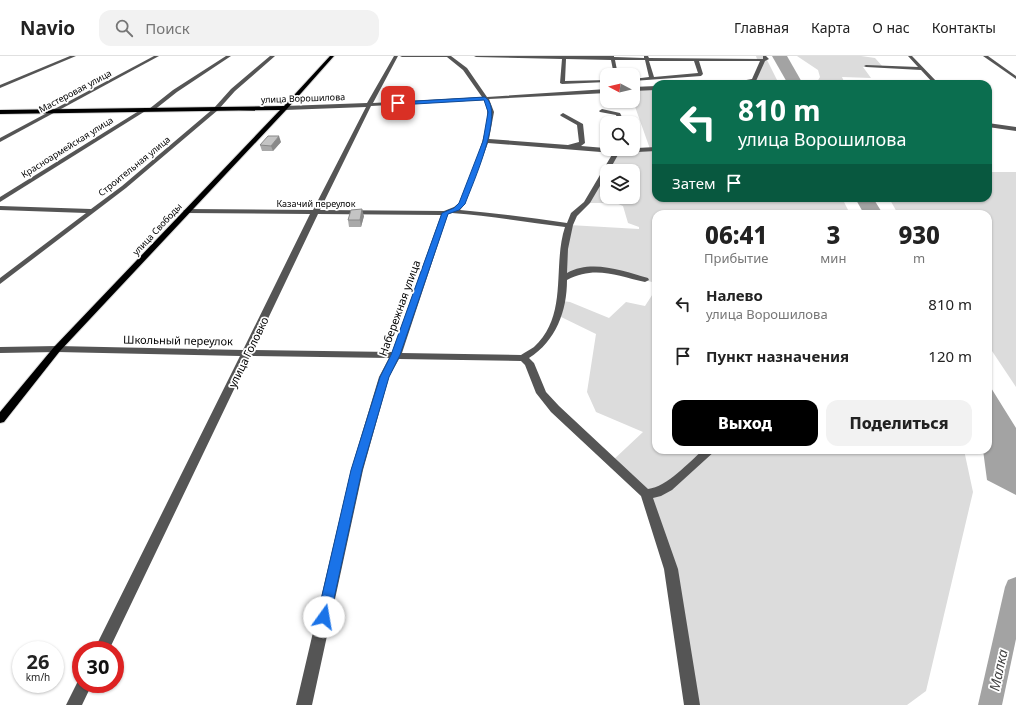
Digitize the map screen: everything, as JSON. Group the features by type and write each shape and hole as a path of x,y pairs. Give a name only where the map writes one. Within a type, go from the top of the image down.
{"main road":[{"name":"улица Свободы","path":"0,419 57,349 285,108 332,56"},
{"name":"улица Ворошилова","path":"0,112 285,108"}],"street":[{"path":"0,88 74,56"},
{"name":"Мастеровая улица","path":"0,140 157,56"},
{"path":"151,110 175,91 229,56"},
{"name":"Строительная улица","path":"0,282 124,187 216,109 233,90 273,56"},
{"name":"улица Головко","path":"105,641 248,353 315,212 369,105 396,56"},
{"path":"402,56 448,56 466,67 485,98 491,112 486,141 462,204 457,209 446,212"},
{"path":"519,56 520,64"},
{"path":"562,56 564,59 562,83 600,81"},
{"path":"475,57 562,56 696,60 705,58 764,58"},
{"path":"910,56 933,80"},
{"path":"985,56 1016,78"},
{"path":"612,57 614,68"},
{"path":"646,58 652,79"},
{"path":"754,80 764,58"},
{"path":"640,80 694,76 701,74 696,60"},
{"path":"866,66 923,69"},
{"path":"640,89 652,88"},
{"name":"улица Ворошилова","path":"285,108 369,105 600,91"},
{"name":"Красноармейская улица","path":"0,200 144,110"},
{"path":"602,111 618,114 619,116"},
{"path":"562,115 580,124 582,142 579,145 567,147"},
{"path":"992,126 1016,129"},
{"path":"486,141 600,149"},
{"path":"640,150 652,149"},
{"path":"615,156 587,203 574,215 569,225 565,236 562,265 562,301 548,336 538,348 523,358 529,363 541,393 550,404 646,494 671,569 692,705"},
{"path":"0,208 92,211"},
{"name":"Казачий переулок","path":"187,211 446,212 499,215 516,219 569,225"},
{"name":"Набережная улица","path":"304,705 357,470 384,377 396,355 446,212"},
{"path":"563,279 570,274 592,268 646,280"},
{"name":"Школьный переулок","path":"0,350 57,349 523,358"},
{"path":"646,494 657,493 668,487 705,454"},
{"path":"74,705 80,693"}],"shaded area":[{"path":"756,56 765,56 777,80 754,80 763,60 757,59"},
{"path":"772,56 787,56 801,80 786,80"},
{"path":"797,56 861,56 875,58 883,67 863,67 871,78 842,77 843,80 818,80 820,77 818,70"},
{"path":"652,88 652,202 844,202 848,210 652,210 652,282 600,269 563,279 569,225 639,229 639,227 628,223 623,206 618,204 640,204 640,164 610,164 614,156 640,156 640,150 650,149 640,121 640,116 638,116 635,108 640,108 640,89"},
{"path":"992,172 1016,172 1016,387 992,351 992,210 896,210 891,202 992,202"},
{"path":"600,180 600,203 587,203"},
{"path":"857,202 876,202 880,210 862,210"},
{"path":"652,295 652,454 965,454 973,492 926,691 907,705 692,705 671,569 646,494 611,462 643,432 596,412 587,392 596,334 557,315 562,301 570,302 609,318 626,302 645,306"},
{"path":"992,389 1016,428 1016,495 987,480 984,454 992,454"}],"building":[{"path":"268,136 279,136 271,146 260,145"},
{"path":"362,209 360,220 348,220 351,210"}],"waterway":[{"name":"Малка","path":"990,705 1016,587"}],"route":[{"path":"324,617 357,470 384,377 396,355 445,213 457,209 462,204 486,141 491,112 489,103 485,98 398,103"}]}
